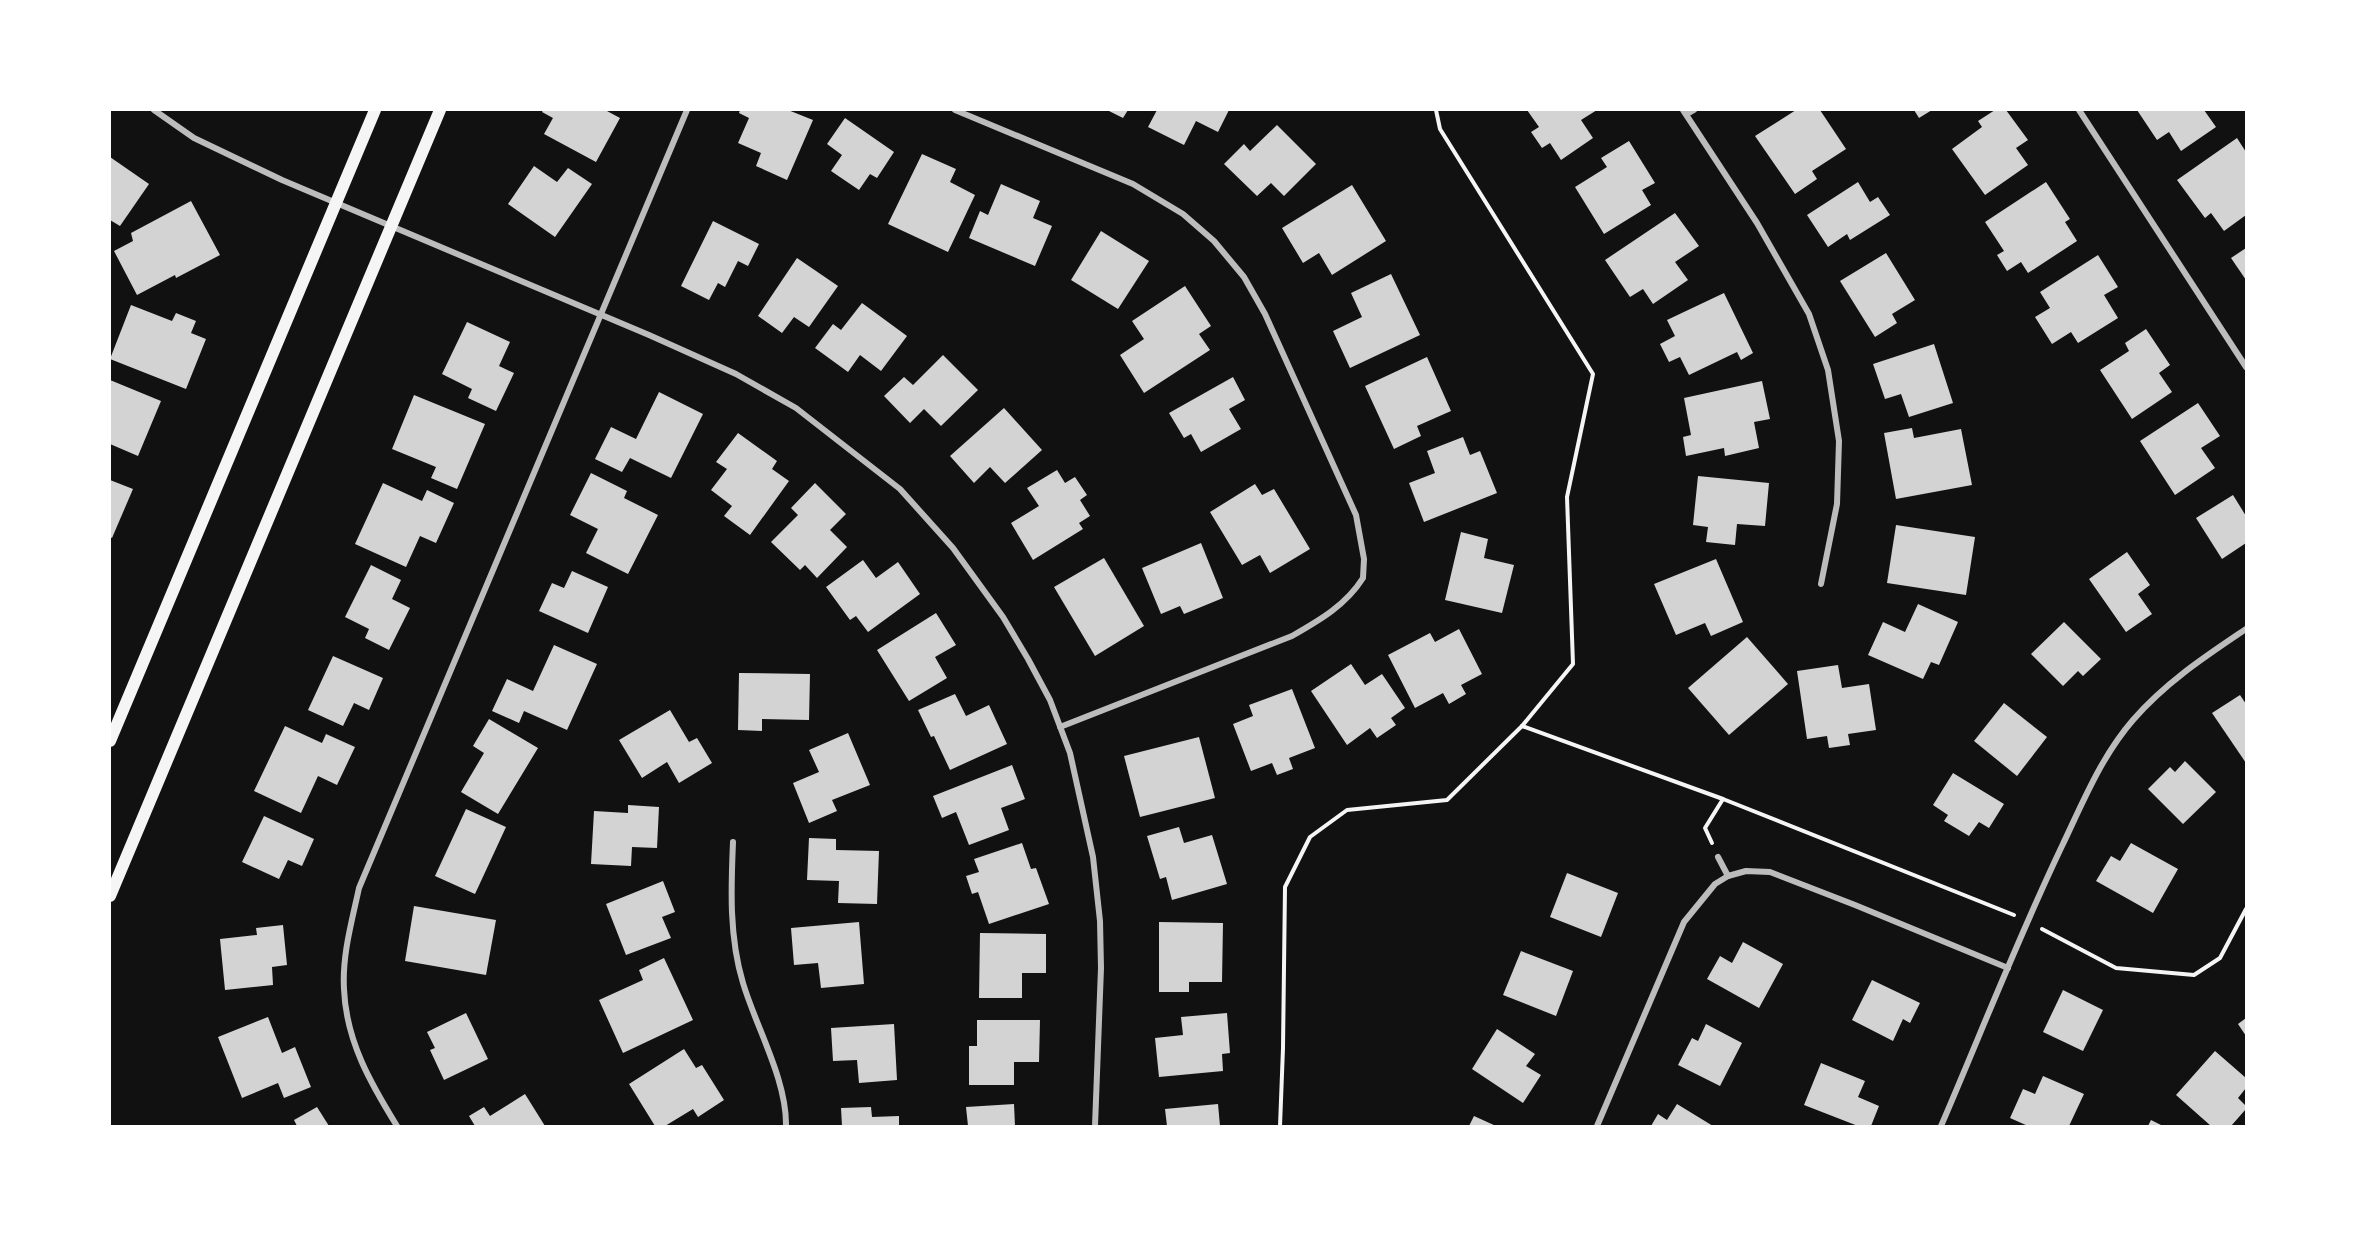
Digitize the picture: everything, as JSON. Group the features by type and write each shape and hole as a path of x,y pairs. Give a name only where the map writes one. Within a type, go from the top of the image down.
{"main road":[{"path":"110,741 375,110"},
{"path":"110,896 440,110"}],"street":[{"path":"154,110 194,138 282,180 736,374 796,408 900,489 953,548 1003,617 1050,700 1070,753 1093,857 1100,921 1101,968 1095,1126"},
{"path":"397,1126 374,1090 356,1052 344,989 347,946 359,888 687,110"},
{"path":"955,110 1133,184 1183,214 1214,241 1244,277 1265,314 1356,515 1364,559 1363,578 1357,588 1338,607 1292,636 1060,728"},
{"path":"1694,110 1685,112 1757,223 1809,314 1828,370 1839,441 1838,504 1821,584"},
{"path":"2079,110 2247,367"},
{"path":"1941,1126 2028,921 2097,771 2116,741 2162,689 2247,628"},
{"path":"733,842 731,899 737,956 742,982 778,1082 786,1113 786,1126"},
{"path":"1718,857 1728,876"},
{"path":"1597,1126 1684,922 1715,884 1728,876 1746,871 1770,872 1855,904 2008,968"}],"path":[{"path":"1280,1126 1285,887 1310,837 1347,810 1447,800 1522,726 1573,664 1567,497 1593,375 1440,129 1436,110"},
{"path":"1522,726 1723,799 2028,921 2116,968 2194,975 2220,958 2247,909"},
{"path":"1718,857 1705,828 1723,799"}],"building":[{"path":"543,110 608,110 620,118 596,162 544,134 553,118 542,112"},
{"path":"740,110 788,110 813,120 787,180 756,166 761,153 738,143 749,118 739,113"},
{"path":"1107,110 1128,110 1123,118"},
{"path":"1157,110 1229,110 1218,132 1196,121 1184,145 1148,127"},
{"path":"1527,110 1597,110 1581,120 1593,138 1561,160 1550,143 1542,148 1531,132 1539,127"},
{"path":"1796,110 1820,110 1846,149 1812,171 1817,179 1795,194 1755,136"},
{"path":"1914,110 1932,110 1919,118"},
{"path":"1995,110 2006,110 2028,140 2016,148 2028,165 1985,195 1952,149 1982,127 1978,121"},
{"path":"2137,110 2204,110 2216,127 2181,151 2169,132 2157,140"},
{"path":"845,118 894,152 877,178 870,174 859,190 831,171 842,155 827,144"},
{"path":"1277,125 1316,164 1284,196 1271,183 1257,196 1224,164 1244,144 1250,151"},
{"path":"2237,138 2246,152 2246,215 2224,231 2211,213 2205,218 2177,180"},
{"path":"1629,141 1655,183 1642,190 1651,205 1604,234 1575,187 1607,167 1601,158"},
{"path":"922,154 956,169 950,182 975,195 948,252 888,224"},
{"path":"110,157 149,184 120,226 110,220"},
{"path":"534,166 557,182 568,168 592,184 555,237 508,204"},
{"path":"1858,182 1870,202 1878,197 1890,215 1850,240 1847,234 1828,247 1807,215"},
{"path":"2046,182 2070,219 2065,222 2077,241 2028,273 2021,262 2007,271 1997,255 2004,251 1985,222"},
{"path":"1001,184 1040,201 1033,218 1052,226 1035,266 969,238 980,211 988,215"},
{"path":"1352,185 1386,241 1332,275 1319,253 1303,263 1282,228"},
{"path":"191,201 220,255 137,295 114,251 133,241 131,233"},
{"path":"1675,213 1699,246 1675,262 1688,280 1653,304 1643,289 1630,297 1605,260"},
{"path":"713,221 759,244 748,266 738,261 725,287 718,283 709,300 681,286"},
{"path":"1101,231 1149,261 1118,309 1071,280"},
{"path":"2246,248 2246,280 2231,258"},
{"path":"1886,253 1915,300 1892,314 1897,323 1875,337 1840,281"},
{"path":"2098,255 2118,287 2104,295 2118,318 2078,343 2071,332 2052,344 2035,317 2050,308 2040,292"},
{"path":"797,258 838,286 809,327 794,317 782,333 758,316"},
{"path":"1391,274 1420,335 1350,368 1333,331 1362,317 1351,293"},
{"path":"1185,286 1211,326 1199,334 1210,350 1144,393 1120,355 1144,339 1132,321"},
{"path":"1724,293 1753,353 1741,360 1737,352 1689,375 1680,357 1669,362 1660,344 1675,336 1667,320"},
{"path":"862,303 907,336 881,371 860,355 848,372 815,348 833,324 841,330"},
{"path":"131,305 172,321 176,313 196,321 191,333 206,339 186,389 110,359"},
{"path":"467,322 510,342 499,366 514,373 496,411 468,398 472,389 442,374"},
{"path":"2146,329 2170,365 2159,373 2172,392 2132,419 2100,370 2129,351 2125,343"},
{"path":"1934,344 1953,403 1909,417 1901,394 1885,399 1873,364"},
{"path":"943,355 978,390 941,426 924,409 910,423 884,396 904,377 913,385"},
{"path":"1427,357 1451,411 1417,426 1421,436 1394,449 1365,386"},
{"path":"1233,377 1245,400 1229,409 1241,429 1201,452 1191,434 1184,438 1169,413"},
{"path":"110,380 161,401 138,456 110,444"},
{"path":"1762,381 1770,419 1754,422 1759,448 1725,456 1724,448 1686,456 1683,437 1691,435 1684,398"},
{"path":"659,392 703,414 671,478 630,458 622,472 595,459 611,427 636,439"},
{"path":"414,395 485,424 457,489 431,478 436,467 392,449"},
{"path":"2198,403 2220,436 2201,448 2215,468 2175,495 2140,441"},
{"path":"1004,408 1042,450 1005,483 990,467 974,483 950,456"},
{"path":"1912,428 1914,438 1961,429 1972,485 1896,499 1884,433"},
{"path":"738,433 777,461 772,469 789,481 750,535 724,516 732,506 711,490 727,469 716,462"},
{"path":"1463,437 1470,455 1480,451 1497,493 1424,522 1409,483 1435,473 1427,451"},
{"path":"1057,470 1065,483 1075,477 1087,495 1080,500 1090,516 1079,523 1083,529 1033,560 1011,523 1039,506 1027,488"},
{"path":"591,473 627,491 624,498 658,515 628,574 586,553 598,529 570,515"},
{"path":"1698,476 1769,483 1765,526 1737,524 1735,545 1706,542 1708,527 1693,525"},
{"path":"110,480 133,489 112,538 110,537"},
{"path":"383,483 422,501 427,490 454,503 436,543 420,536 406,567 355,544"},
{"path":"815,483 846,514 830,530 847,547 817,578 805,565 800,570 771,542 798,515 791,508"},
{"path":"1255,484 1262,495 1274,489 1310,549 1270,573 1260,555 1242,565 1210,512"},
{"path":"2233,495 2246,516 2246,543 2222,559 2196,518"},
{"path":"1896,525 1975,537 1966,595 1887,583"},
{"path":"1461,532 1488,539 1484,558 1514,565 1502,613 1445,600"},
{"path":"1201,543 1223,598 1184,614 1180,606 1161,614 1142,568"},
{"path":"2127,552 2150,585 2138,594 2152,614 2126,632 2089,579"},
{"path":"1104,558 1144,626 1095,656 1054,587"},
{"path":"1716,559 1743,622 1711,636 1705,623 1676,635 1654,584"},
{"path":"863,560 876,578 898,562 920,594 868,632 856,616 850,620 826,587"},
{"path":"371,565 401,580 392,599 410,608 389,650 365,638 369,629 345,617"},
{"path":"572,571 608,587 588,633 539,611 552,583 564,588"},
{"path":"1918,604 1958,622 1939,665 1931,662 1923,679 1868,655 1883,622 1905,632"},
{"path":"936,613 956,645 935,657 947,678 909,701 877,650"},
{"path":"2064,622 2101,659 2083,676 2078,671 2063,686 2031,654"},
{"path":"1459,629 1482,674 1461,685 1466,694 1449,704 1443,693 1415,708 1388,655 1430,633 1435,642"},
{"path":"1747,637 1788,684 1729,735 1688,688"},
{"path":"554,645 597,664 567,730 524,711 519,723 492,711 507,679 533,691"},
{"path":"333,656 383,678 369,710 354,703 343,726 308,710"},
{"path":"1351,664 1365,685 1382,674 1405,708 1391,718 1396,725 1377,738 1370,728 1347,745 1311,691"},
{"path":"1838,665 1842,688 1869,684 1876,730 1848,734 1850,745 1829,748 1827,736 1807,739 1797,671"},
{"path":"739,673 810,674 809,720 762,719 762,731 738,730"},
{"path":"1292,689 1315,748 1289,758 1293,769 1277,775 1272,763 1251,771 1233,724 1253,716 1249,705"},
{"path":"955,694 966,716 989,705 1007,744 950,770 934,736 931,737 918,710"},
{"path":"2240,695 2246,704 2246,763 2212,713"},
{"path":"2004,703 2047,737 2017,776 1974,741"},
{"path":"670,710 689,742 697,738 712,763 679,783 667,762 642,778 619,740"},
{"path":"489,719 538,748 498,814 461,792 484,753 473,746"},
{"path":"285,726 322,743 326,734 355,747 337,785 318,776 301,813 254,791"},
{"path":"848,733 870,785 832,800 837,811 809,823 793,783 819,772 809,750"},
{"path":"1199,737 1215,798 1140,817 1124,756"},
{"path":"2185,761 2216,792 2183,824 2148,789 2170,767 2175,772"},
{"path":"1012,765 1025,799 1001,808 1009,830 969,845 956,812 942,818 933,796"},
{"path":"1953,773 2004,804 1989,828 1979,822 1969,836 1944,821 1948,815 1933,805"},
{"path":"628,805 659,807 657,848 632,847 631,866 591,864 594,811 628,813"},
{"path":"466,809 506,827 475,894 435,876"},
{"path":"264,816 314,839 302,866 288,860 279,879 242,862"},
{"path":"1179,827 1184,843 1212,835 1227,884 1172,900 1166,877 1160,879 1147,836"},
{"path":"809,838 836,839 836,850 879,851 877,904 838,903 839,881 807,880"},
{"path":"1022,843 1031,869 1036,868 1049,904 989,924 978,892 972,894 966,876 979,872 974,859"},
{"path":"2131,843 2178,869 2153,913 2096,881 2111,856 2120,861"},
{"path":"1567,873 1618,893 1601,937 1550,917"},
{"path":"663,881 675,912 662,917 671,938 626,955 606,904"},
{"path":"414,906 496,920 486,975 405,961"},
{"path":"859,922 864,984 821,988 818,963 794,965 791,928"},
{"path":"1159,922 1223,923 1222,982 1189,982 1189,992 1159,992"},
{"path":"283,925 287,965 272,967 273,985 225,990 220,939 257,935 256,928"},
{"path":"980,933 1046,934 1046,973 1022,973 1022,998 979,998"},
{"path":"1743,942 1783,964 1759,1008 1707,979 1720,956 1732,963"},
{"path":"1521,951 1573,971 1556,1016 1503,995"},
{"path":"664,958 693,1020 623,1053 599,1000 643,980 639,970"},
{"path":"1872,980 1920,1003 1910,1023 1903,1019 1893,1041 1852,1020"},
{"path":"2063,990 2103,1010 2083,1051 2043,1032"},
{"path":"466,1013 488,1059 444,1080 430,1050 435,1048 427,1032"},
{"path":"1227,1013 1230,1053 1222,1054 1223,1071 1159,1077 1155,1038 1183,1035 1181,1017"},
{"path":"268,1017 282,1053 295,1047 311,1087 284,1098 278,1083 242,1098 218,1037"},
{"path":"2246,1018 2246,1036 2238,1024"},
{"path":"977,1020 1040,1020 1039,1062 1014,1062 1014,1085 969,1085 969,1046 977,1046"},
{"path":"894,1024 897,1080 859,1083 857,1060 833,1061 831,1028"},
{"path":"1706,1024 1742,1043 1720,1086 1678,1065 1692,1038 1698,1041"},
{"path":"1497,1029 1535,1054 1526,1066 1541,1075 1523,1103 1472,1069"},
{"path":"684,1049 696,1068 702,1065 724,1100 698,1117 693,1109 665,1126 655,1126 629,1084"},
{"path":"2215,1051 2246,1078 2246,1088 2238,1098 2246,1109 2231,1126 2211,1126 2176,1095"},
{"path":"1821,1063 1865,1081 1858,1097 1879,1106 1871,1126 1858,1126 1804,1105"},
{"path":"2043,1076 2084,1094 2069,1126 2028,1126 2010,1118 2023,1089 2035,1094"},
{"path":"525,1094 545,1126 475,1126 469,1116 484,1107 490,1116"},
{"path":"1014,1104 1015,1126 968,1126 966,1107"},
{"path":"1218,1104 1220,1126 1167,1126 1165,1109"},
{"path":"1677,1104 1713,1126 1651,1126 1658,1114 1667,1120"},
{"path":"317,1107 329,1126 297,1126 294,1120"},
{"path":"871,1107 872,1117 899,1116 899,1126 842,1126 841,1108"},
{"path":"1474,1116 1496,1126 1469,1126"},
{"path":"2151,1120 2163,1126 2148,1126"}]}
